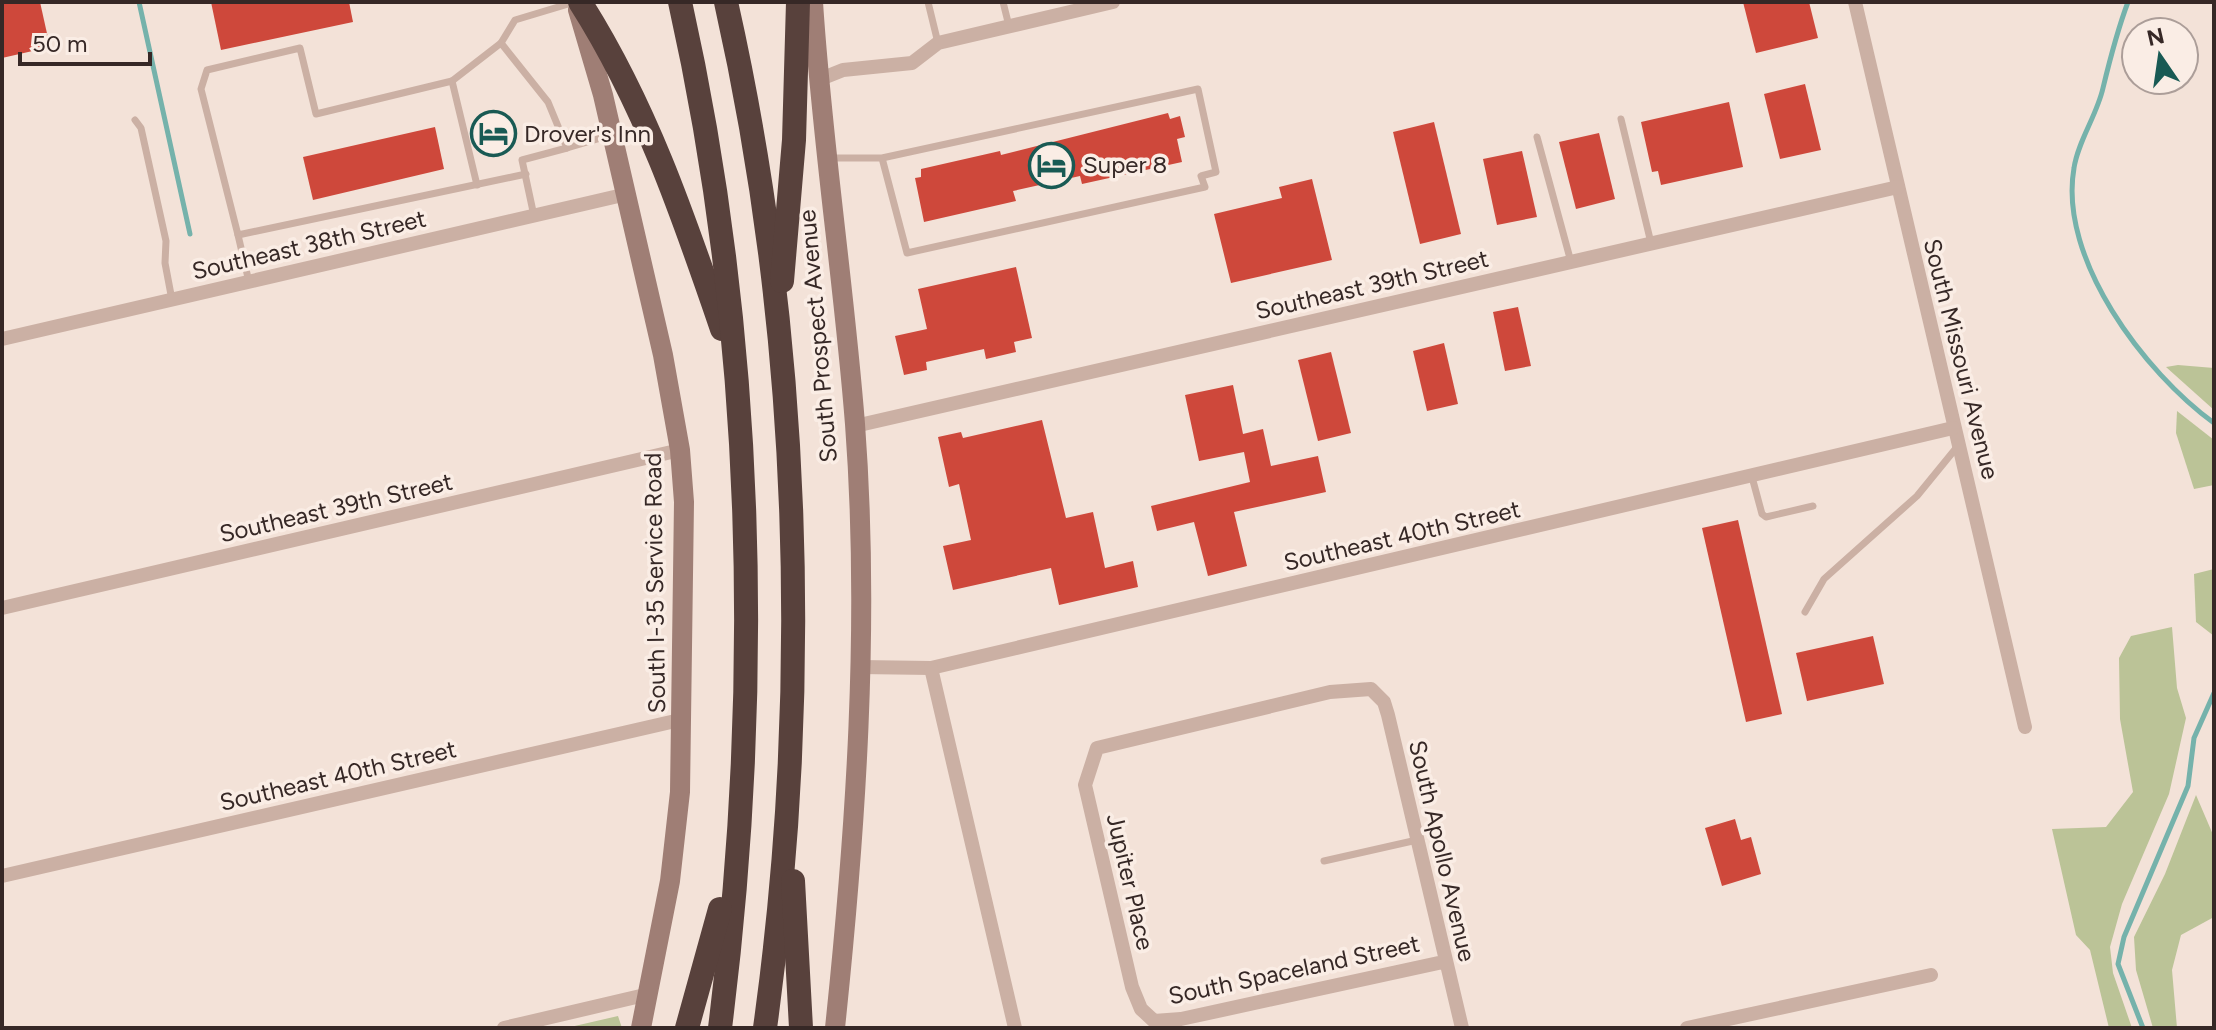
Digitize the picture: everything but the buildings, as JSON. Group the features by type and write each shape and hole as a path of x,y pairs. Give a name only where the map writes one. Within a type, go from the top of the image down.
{"highway":[{"path":"577,2 614,56 657,146 734,363"},
{"path":"680,2 696,71 716,202 734,363 746,581 739,837 720,1028"},
{"path":"726,2 754,155 778,327 789,512 788,783 801,1028"},
{"path":"778,327 794,140 798,2"},
{"path":"765,1028 788,783"},
{"path":"687,1028 739,837"}],"main road":[{"name":"South I-35 Service Road","path":"577,2 627,194 680,450 684,502 684,719 670,881 641,1028"},
{"name":"South Prospect Avenue","path":"813,2 818,80 855,426 860,667"},
{"path":"835,1028 851,870 860,667"}],"street":[{"path":"818,80 843,70 912,63 938,43 1111,2"},
{"name":"South Missouri Avenue","path":"1855,2 2025,727"},
{"name":"Southeast 39th Street","path":"855,426 1898,187"},
{"name":"Southeast 38th Street","path":"2,339 627,194"},
{"name":"Southeast 40th Street","path":"860,667 931,668 1953,428"},
{"name":"Southeast 39th Street","path":"2,608 680,450"},
{"path":"931,668 1015,1028"},
{"name":"Jupiter Place","path":"1154,1021 1141,1009 1132,987 1085,785 1097,748 1330,692 1371,689"},
{"name":"South Apollo Avenue","path":"1371,689 1384,702 1443,962 1462,1028"},
{"name":"Southeast 40th Street","path":"2,876 684,719"},
{"name":"South Spaceland Street","path":"1154,1021 1181,1019 1443,962"},
{"path":"1687,1028 1931,975"},
{"path":"504,1028 649,994"}],"lane":[{"path":"249,282 201,89 207,70 300,48 316,114 452,81 501,43 515,20 577,2"},
{"path":"930,2 938,43"},
{"path":"1003,2 1009,26"},
{"path":"501,43 548,102 567,148"},
{"path":"452,81 477,185"},
{"path":"828,158 882,158 1198,89 1216,172 1201,176 1205,187 907,253 882,158"},
{"path":"1621,119 1651,243"},
{"path":"135,120 141,128 166,241 165,263 172,300"},
{"path":"534,216 522,160 612,135"},
{"path":"1537,137 1571,262"},
{"path":"238,235 526,174"},
{"path":"1805,612 1824,579 1917,496 1958,446"},
{"path":"1752,477 1762,514 1766,517 1813,506"},
{"path":"1324,861 1417,840"}],"green space":[{"path":"2166,367 2214,368 2214,410"},
{"path":"2177,411 2214,440 2214,485 2194,489 2176,433"},
{"path":"2214,569 2214,636 2196,622 2194,574"},
{"path":"2172,627 2177,688 2186,718 2169,794 2122,904 2110,947 2113,973 2132,1028 2109,1028 2090,950 2076,935 2052,829 2106,827 2133,792 2120,719 2119,658 2131,636"},
{"path":"2196,795 2214,837 2214,917 2181,935 2172,970 2177,1028 2153,1028 2136,970 2134,937 2165,874"},
{"path":"618,1016 622,1028 566,1028"}],"waterway":[{"path":"139,2 190,234"},
{"path":"2128,2 2100,98 2074,168 2073,203 2079,239 2112,311 2135,344 2161,375 2214,423"},
{"path":"2143,1028 2118,964 2124,937 2188,786 2194,738 2214,693"}],"place":[{"name":"Drover's Inn","path":"493,134"},
{"name":"Super 8","path":"1052,165"}]}
